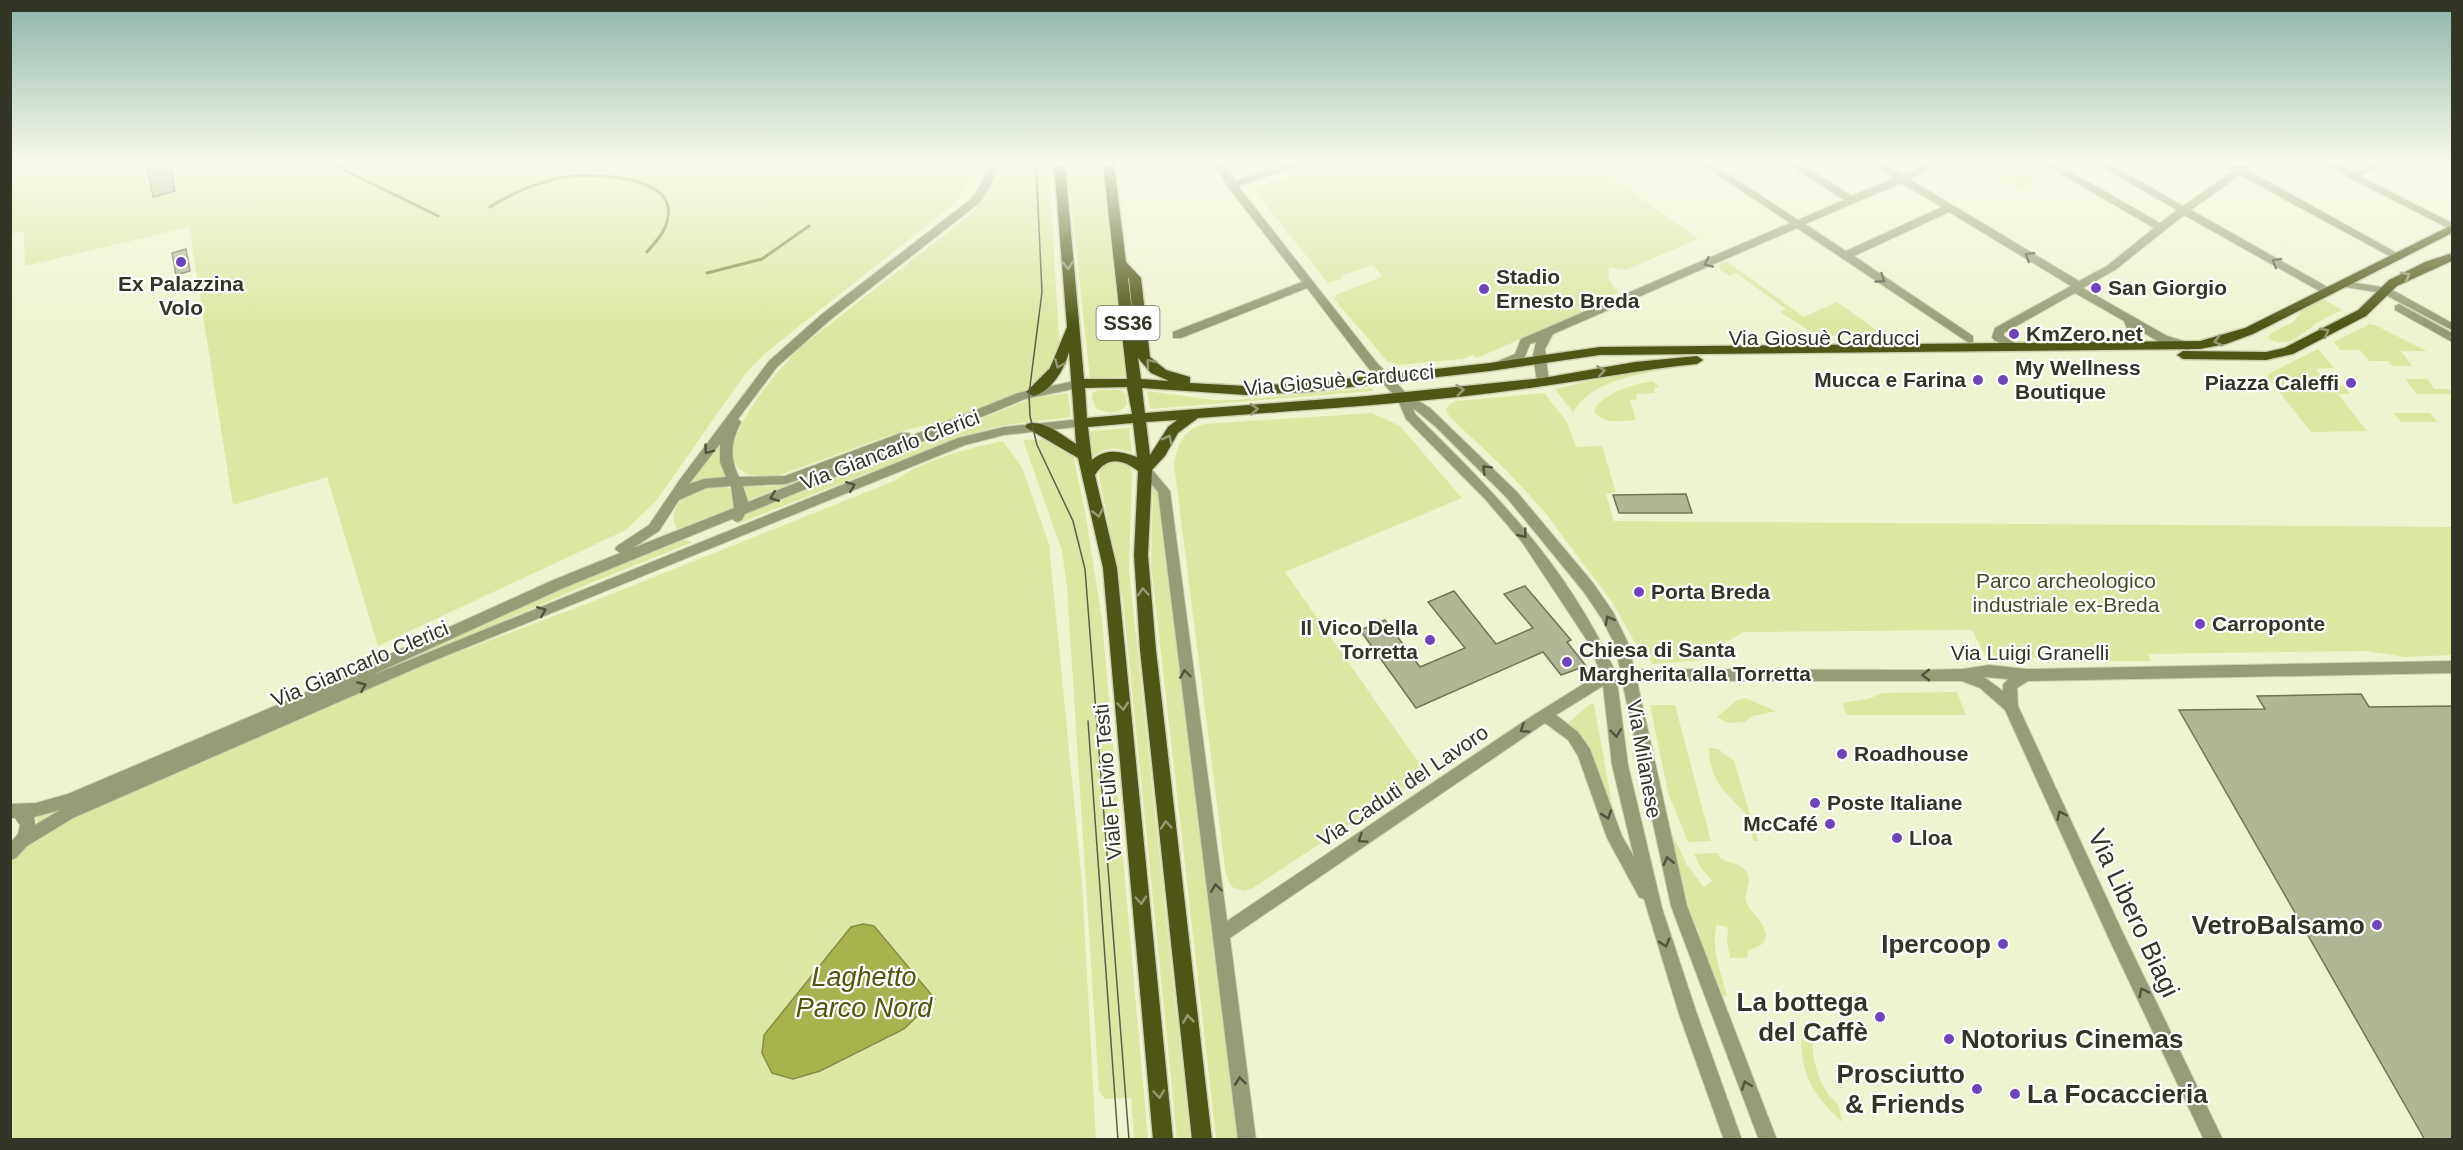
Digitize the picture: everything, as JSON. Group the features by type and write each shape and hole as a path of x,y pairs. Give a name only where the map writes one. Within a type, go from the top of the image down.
{"main road":[{"name":"Viale Fulvio Testi","path":"1063,218 1084,456 1110,568 1163,1140"},
{"name":"SS36","path":"1115,218 1135,383"},
{"name":"Via Giosuè Carducci","path":"1135,383 1270,390 1496,366 1600,351 2010,345 2187,346 2229,339 2447,235 2452,228"},
{"path":"2429,265 2438,255 2452,248"},
{"path":"2429,265 2452,257"},
{"path":"1121,264 1135,278 1144,357 1148,363 1161,374 1176,379 1208,382 1222,389"},
{"name":"Via Giosuè Carducci","path":"1138,416 1196,414 1544,382 1635,366 1703,359 2266,356 2288,351 2362,313 2378,291 2429,265"},
{"path":"1033,392 1050,380 1056,372 1062,359 1064,342 1072,328"},
{"path":"1079,384 1135,383 1145,470 1141,555 1148,650 1202,1140"},
{"path":"1145,470 1160,453 1179,422 1196,414"},
{"path":"1081,423 1138,416"},
{"path":"1032,427 1054,436 1084,456"},
{"path":"1089,474 1096,463 1112,456 1129,458 1145,470"}],"street":[{"path":"675,498 773,364 799,339 954,218"},
{"name":"Via Milanese","path":"1257,218 1386,379 1402,396 1426,411 1512,495 1588,587 1608,616 1622,645 1675,889 1712,997 1768,1140"},
{"path":"1789,218 1969,339"},
{"path":"1496,366 1520,356 1525,342 1810,218"},
{"path":"1846,255 1928,218"},
{"path":"1965,218 2129,322 2163,339 2187,346"},
{"path":"2143,218 2161,228"},
{"path":"2010,345 1998,337 1999,331 2111,268 2174,218"},
{"path":"2200,218 2327,291"},
{"path":"2331,218 2399,257"},
{"path":"2432,218 2452,228"},
{"path":"2367,273 2378,291 2452,338"},
{"path":"1177,335 1308,284"},
{"path":"2343,284 2378,291 2452,327"},
{"path":"2084,346 2119,340 2134,332 2129,322"},
{"path":"1544,382 1538,361 1539,345 1551,331"},
{"name":"Via Giancarlo Clerici","path":"14,811 36,810 71,800 289,706 511,605 678,535 1033,392 1079,384"},
{"name":"Via Milanese","path":"1402,396 1410,416 1490,496 1527,539 1588,630 1609,675 1620,765 1654,908 1688,1014 1733,1140"},
{"path":"741,510 736,480 729,468 725,449 743,404"},
{"name":"Via Giancarlo Clerici","path":"10,853 23,841 68,813 416,662 719,538 962,441 1004,431 1081,423"},
{"name":"Via Giancarlo Clerici","path":"511,605 545,581 639,540 654,528 675,498 703,483 736,480 767,484 786,480 916,432 945,429"},
{"path":"1145,470 1164,491 1184,665 1222,934 1247,1140"},
{"name":"Via Giancarlo Clerici","path":"678,535 692,540 719,538 734,523 741,510"},
{"path":"666,512 670,527 678,535"},
{"name":"Via Luigi Granelli","path":"1609,675 1963,675 1989,671 2026,675 2452,667"},
{"name":"Via Caduti del Lavoro","path":"1222,934 1545,715 1609,675"},
{"name":"Via Libero Biagi","path":"1963,675 1985,684 2011,706 2116,936 2214,1140"},
{"path":"2011,706 2010,685 2026,675"},
{"path":"1545,715 1573,736 1585,753 1615,838 1654,908"},
{"path":"14,811 27,819 28,829 23,841"}],"green space":[{"path":"11,218 936,218 764,354 746,373 656,501 626,530 378,646 327,477 233,505 189,227 25,266 24,231 11,234"},
{"path":"966,218 1052,218 1060,357 1035,387 939,424 920,426 885,437 777,476 749,474 735,463 734,446 742,424 772,379 802,346"},
{"path":"1073,218 1107,218 1125,376 1090,379"},
{"name":"Stadio Ernesto Breda","path":"1276,218 1669,218 1698,239 1626,270 1609,267 1610,281 1619,292 1591,305 1594,307 1477,358 1472,355 1463,359 1398,365 1387,361 1334,299 1336,295 1383,276 1372,265 1340,276 1342,279 1328,283"},
{"path":"1726,261 1804,317 1837,302 1882,334 1823,336 1813,333 1780,312 1786,309 1736,273 1729,276 1719,269 1720,264"},
{"path":"2323,299 2342,310 2289,341 2275,342 2268,338 2270,334 2293,322 2302,310"},
{"path":"2370,324 2427,351 2401,351 2412,366 2393,366 2388,361 2369,361 2360,350 2340,350 2334,342"},
{"path":"2318,349 2334,368 2316,369 2329,385 2343,385 2350,394 2338,394 2367,431 2311,432 2268,378 2268,374"},
{"path":"1662,370 1625,378 1601,387 1581,402 1573,412 1555,389 1621,374"},
{"path":"2405,379 2427,379 2435,389 2449,389 2452,394 2417,394"},
{"path":"1653,381 1659,387 1654,388 1655,393 1636,394 1637,399 1630,400 1636,420 1608,421 1594,412 1603,400 1611,395 1637,384"},
{"path":"1372,388 1373,391 1150,409 1147,391 1214,400 1236,400"},
{"path":"1098,390 1121,390 1126,395 1127,404 1117,412 1096,408 1092,398 1093,393"},
{"path":"1068,393 1071,417 1006,425 961,437 737,524 743,514 1033,398"},
{"name":"Parco archeologico industriale ex-Breda","path":"1544,393 1567,422 1576,447 1602,446 1616,492 1606,494 1614,521 2452,527 2452,655 2405,657 2367,651 2148,654 2151,661 2061,662 2035,658 1987,659 1972,630 1743,632 1725,643 1717,659 1653,664 1634,641 1612,602 1543,510 1506,470 1450,417 1446,410 1456,401"},
{"path":"1372,413 1400,426 1462,498 1285,572 1426,773 1253,888 1244,891 1232,887 1226,876 1174,465 1177,450 1187,434 1205,424"},
{"path":"2393,413 2430,413 2438,422 2401,422"},
{"path":"1129,428 1132,453 1121,449 1111,449 1092,457 1089,431"},
{"path":"725,430 720,454 727,477 710,478 687,485"},
{"path":"1023,440 1052,441 1073,454 1085,511 1102,620 1148,1139 1134,1139 1131,1098 1105,1099 1099,1091 1067,587 1062,551"},
{"path":"1003,441 1022,467 1049,544 1082,883 1096,1139 11,1140 11,861 39,835 69,817 380,682 589,603 894,481 933,461 961,451"},
{"path":"853,460 746,501 742,485 771,487"},
{"path":"1113,461 1122,461 1130,466 1132,475 1129,570 1190,1139 1177,1139 1123,600 1099,475 1103,466"},
{"path":"721,485 730,489 735,507 677,529 673,516 683,498 701,487"},
{"path":"1157,487 1240,1139 1216,1139 1151,565 1153,488"},
{"path":"680,539 693,542 588,584 38,825 39,815 596,573"},
{"path":"1957,692 1966,715 1847,715 1842,703 1868,699 1882,693"},
{"path":"1745,698 1776,711 1752,716 1745,722 1728,723 1717,717 1737,700"},
{"path":"1590,704 1594,704 1614,815 1567,724"},
{"path":"1650,705 1675,705 1711,841 1688,842 1668,793"},
{"path":"1709,748 1718,749 1734,761 1758,841 1754,841 1745,813 1722,789 1714,775"},
{"path":"1667,824 1687,865 1704,887 1712,881 1701,868 1694,854 1717,853 1723,859 1741,866 1749,877 1746,900 1764,928 1765,940 1761,945 1748,951 1747,958 1730,958 1727,941 1728,928 1717,924 1716,951 1727,996 1722,996 1689,909"},
{"path":"1801,1038 1812,1042 1819,1078 1828,1094 1838,1104 1842,1122 1824,1104 1811,1085 1804,1064"}],"water":[{"name":"Laghetto Parco Nord","path":"863,924 874,926 935,999 904,1029 820,1071 793,1079 772,1073 762,1053 764,1035 851,927"}],"building":[{"name":"Ex Palazzina Volo","path":"186,249 190,271 176,275 172,253"},
{"path":"1686,494 1692,513 1619,513 1613,495"},
{"path":"1525,586 1571,640 1567,642 1586,666 1561,675 1543,652 1416,708 1360,630 1385,620 1420,667 1465,648 1428,602 1454,591 1496,644 1533,628 1504,594"},
{"name":"VetroBalsamo","path":"2361,694 2369,707 2452,706 2452,1140 2425,1140 2179,710 2265,709 2257,696"}],"waterway":[{"path":"647,252 660,236 668,218"},
{"path":"707,273 762,259 809,226"}],"tram line":[{"path":"1039,218 1042,292 1029,394 1030,416 1037,445 1073,521 1085,569 1129,1140"},
{"path":"1088,721 1118,1140"}],"place":[{"name":"Ex Palazzina Volo","path":"181,262"},
{"name":"San Giorgio","path":"2096,288"},
{"name":"Stadio Ernesto Breda","path":"1484,289"},
{"name":"KmZero.net","path":"2014,334"},
{"name":"Mucca e Farina","path":"1978,380"},
{"name":"My Wellness Boutique","path":"2003,380"},
{"name":"Piazza Caleffi","path":"2351,383"},
{"name":"Porta Breda","path":"1639,592"},
{"name":"Carroponte","path":"2200,624"},
{"name":"Il Vico Della Torretta","path":"1430,640"},
{"name":"Chiesa di Santa Margherita alla Torretta","path":"1567,662"},
{"name":"Roadhouse","path":"1842,754"},
{"name":"Poste Italiane","path":"1815,803"},
{"name":"McCafé","path":"1830,824"},
{"name":"Lloa","path":"1897,838"},
{"name":"VetroBalsamo","path":"2377,925"},
{"name":"Ipercoop","path":"2003,944"},
{"name":"La bottega del Caffè","path":"1880,1017"},
{"name":"Notorius Cinemas","path":"1949,1039"},
{"name":"Prosciutto & Friends","path":"1977,1089"},
{"name":"La Focaccieria","path":"2015,1094"}]}
